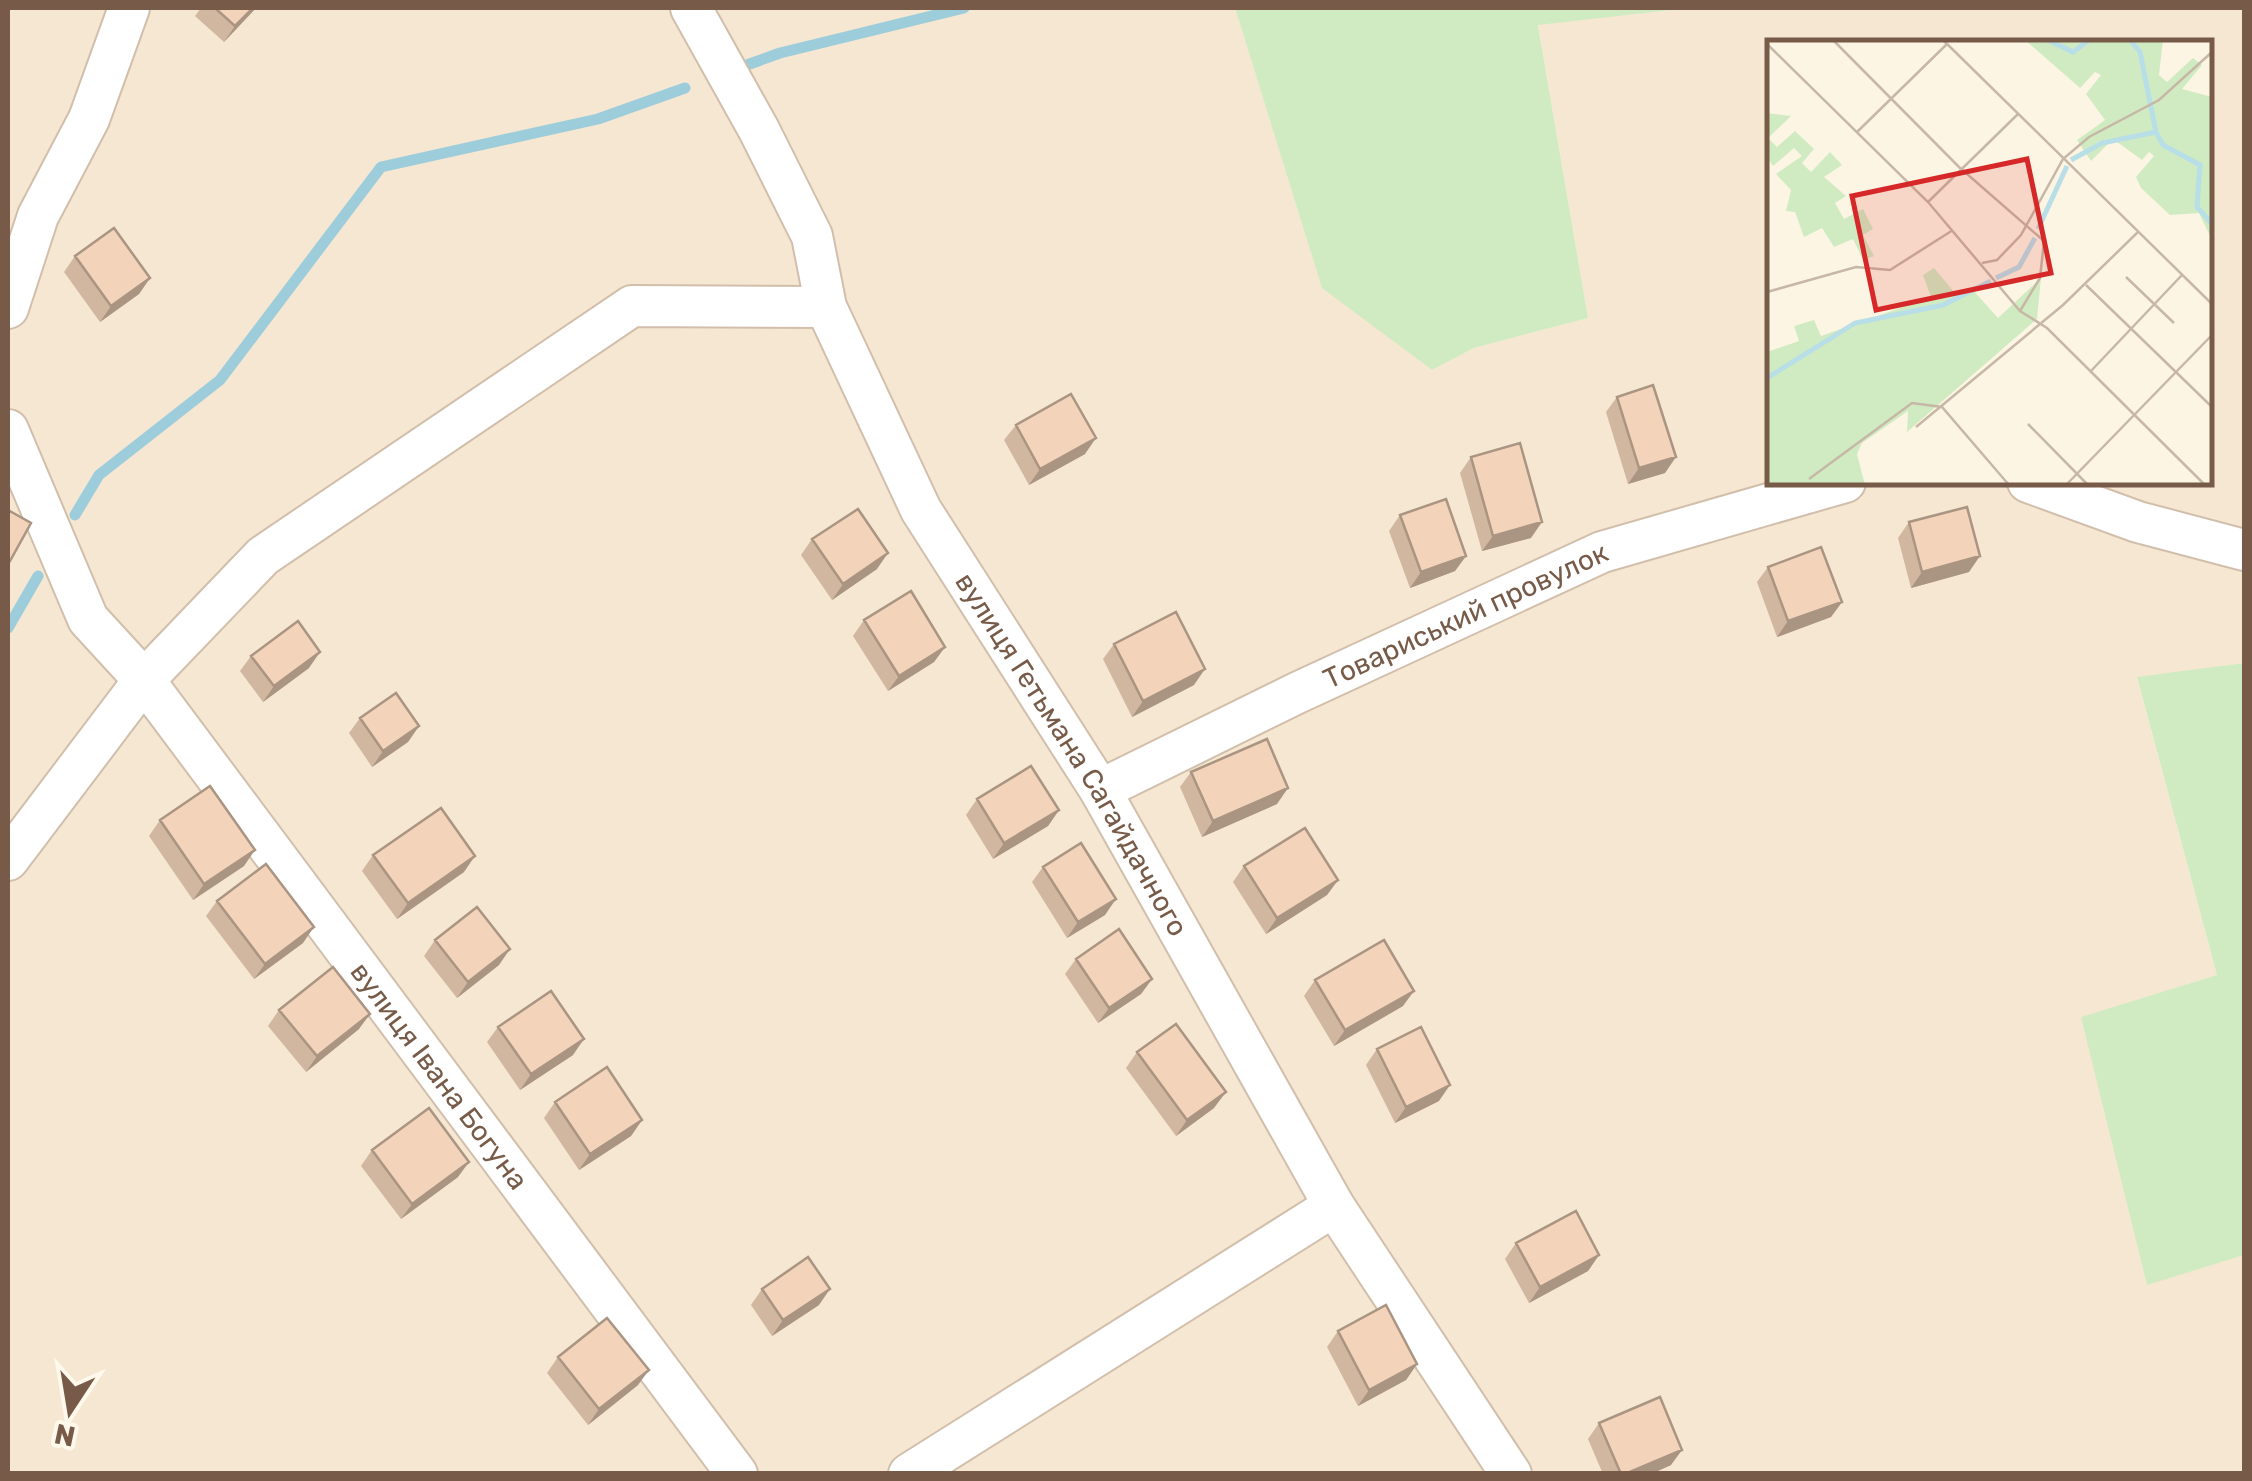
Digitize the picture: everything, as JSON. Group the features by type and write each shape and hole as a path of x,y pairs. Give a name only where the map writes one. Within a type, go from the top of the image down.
{"street":[{"path":"8,308 38,216 89,120 129,8"},
{"name":"вулиця Гетьмана Сагайдачного","path":"691,8 812,236 826,306 922,510 1100,790 1334,1206 1511,1474"},
{"path":"8,860 144,680 263,556 632,306 826,306"},
{"name":"вулиця Івана Богуна","path":"8,430 88,619 144,680 737,1474"},
{"name":"Товариський провулок","path":"1100,790 1602,552 1835,485"},
{"path":"2036,485 2138,522 2244,550"},
{"path":"909,1474 1334,1206"}],"shaded area":[{"path":"8,8 1235,8 1322,287 1432,370 1474,348 1588,318 1538,24 1689,8 2244,8 2244,663 2137,678 2217,975 2082,1017 2147,1284 2244,1255 2244,1473 8,1474"}],"green space":[{"path":"1235,8 1689,8 1538,25 1588,318 1474,348 1432,370 1322,288"},
{"path":"2244,663 2244,1255 2147,1285 2081,1017 2217,975 2137,677"}],"building":[{"path":"215,8 253,8 235,26"},
{"path":"114,228 150,278 111,306 75,256"},
{"path":"1653,385 1676,457 1639,468 1617,397"},
{"path":"1071,394 1096,438 1040,469 1016,425"},
{"path":"1520,443 1542,522 1493,536 1471,457"},
{"path":"1446,499 1466,556 1421,572 1400,515"},
{"path":"1967,507 1980,556 1922,572 1909,522"},
{"path":"858,509 888,553 843,584 812,539"},
{"path":"8,510 31,523 10,561 8,559"},
{"path":"1821,547 1842,602 1788,621 1768,567"},
{"path":"911,591 945,647 899,676 864,620"},
{"path":"1176,612 1205,669 1143,701 1114,644"},
{"path":"298,621 320,652 274,686 251,656"},
{"path":"396,693 419,726 383,751 360,718"},
{"path":"1267,739 1288,788 1213,821 1191,772"},
{"path":"1031,766 1059,810 1004,843 977,799"},
{"path":"210,786 255,850 204,884 160,820"},
{"path":"441,808 475,856 408,903 373,855"},
{"path":"1305,828 1338,880 1277,918 1244,866"},
{"path":"1081,843 1116,899 1078,922 1043,867"},
{"path":"266,864 314,927 265,964 217,901"},
{"path":"477,907 510,949 468,982 435,940"},
{"path":"1119,929 1152,979 1109,1008 1076,959"},
{"path":"1384,940 1414,991 1345,1030 1315,980"},
{"path":"333,967 370,1014 317,1056 279,1010"},
{"path":"551,991 584,1039 531,1074 498,1027"},
{"path":"1176,1024 1226,1092 1187,1120 1137,1052"},
{"path":"1421,1027 1450,1085 1406,1107 1377,1049"},
{"path":"607,1067 642,1120 590,1154 555,1102"},
{"path":"429,1108 469,1162 412,1204 372,1150"},
{"path":"1576,1211 1599,1255 1540,1287 1516,1243"},
{"path":"808,1257 830,1289 783,1320 762,1289"},
{"path":"1386,1305 1417,1364 1369,1390 1338,1331"},
{"path":"607,1318 649,1370 599,1409 558,1357"},
{"path":"1660,1397 1682,1450 1621,1474 1599,1423"}],"waterway":[{"path":"744,66 780,53 964,8"},
{"path":"75,515 99,475 220,380 381,167 598,119 685,88"},
{"path":"8,628 38,576"}]}
